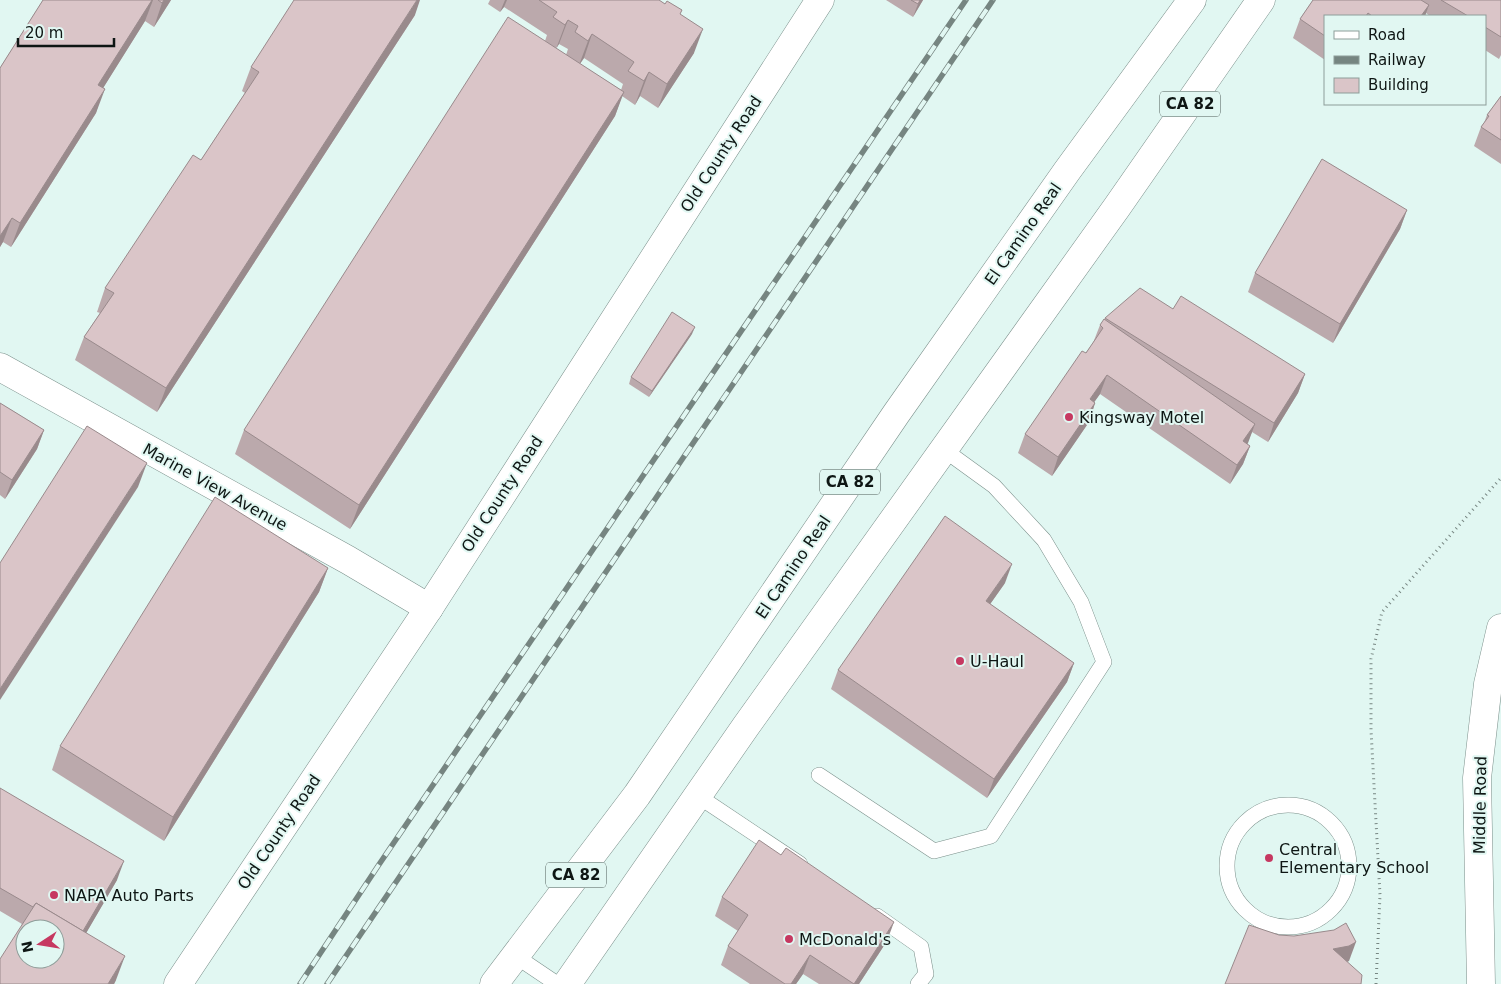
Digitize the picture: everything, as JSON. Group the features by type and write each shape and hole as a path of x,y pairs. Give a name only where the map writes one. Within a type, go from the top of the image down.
{"main road":[{"name":"Old County Road","path":"178,984 429,608 820,0"},
{"name":"El Camino Real","path":"494,984 514,955 637,795 902,406 1073,163 1192,0"},
{"name":"CA 82","path":"567,984 943,449 1139,176 1261,0"},
{"name":"Marine View Avenue","path":"0,367 348,560 429,608"},
{"name":"Middle Road","path":"1481,984 1477,778 1488,684 1501,628"}],"lane":[{"path":"819,775 934,851 991,836 1104,662 1081,602 1044,540 994,486 943,449"},
{"path":"698,796 810,872"},
{"path":"1284,804 1305,806 1323,815 1338,830 1347,849 1350,870 1345,890 1334,908 1318,921 1298,927 1278,927 1259,921 1243,908 1232,892 1226,873 1228,853 1234,835 1247,819 1264,808 1284,804"},
{"path":"866,909 921,947 926,974 918,984"},
{"path":"514,955 557,984"}],"path":[{"path":"1376,984 1380,896 1370,730 1371,659 1382,612 1501,478"}],"building":[{"path":"43,0 152,0 98,85 105,89 20,223 12,218 0,236 0,68"},
{"path":"294,0 417,0 166,388 84,337 114,293 105,288 193,155 201,160 259,72 251,67"},
{"path":"539,0 659,0 665,4 667,1 682,10 680,14 703,29 667,84 649,72 644,81 628,71 634,62 592,34 588,41 575,32 578,26 568,20 565,25 553,17 557,12"},
{"path":"911,0 920,0 918,4"},
{"path":"1313,0 1421,0 1429,5 1422,15 1371,15 1368,13 1367,15 1324,15 1324,35 1300,19"},
{"path":"1441,0 1501,0 1501,37 1486,28 1486,15 1466,15"},
{"path":"508,17 624,92 359,505 244,430"},
{"path":"1501,96 1501,140 1481,127"},
{"path":"1322,159 1407,210 1340,324 1255,273"},
{"path":"1140,288 1173,309 1181,296 1305,374 1274,423 1105,318"},
{"path":"672,312 695,327 652,391 631,377"},
{"path":"1104,319 1255,424 1243,441 1250,446 1237,465 1107,375 1090,399 1095,403 1058,457 1025,434 1082,351 1086,353 1103,328 1100,325"},
{"path":"0,403 44,430 12,480 0,472"},
{"path":"87,426 147,463 0,689 0,563"},
{"path":"215,497 328,568 173,817 60,746"},
{"path":"945,516 1012,564 986,601 1074,663 994,779 838,670"},
{"name":"NAPA Auto Parts","path":"0,788 124,861 83,931 36,903 33,907 0,888"},
{"path":"759,840 781,855 786,848 894,922 854,984 810,955 791,984 785,984 728,946 748,915 722,897"},
{"path":"36,903 63,919 26,919"},
{"path":"65,920 125,956 108,984 0,984 0,959 15,936 15,969 65,969"},
{"path":"1346,923 1356,942 1349,946 1333,949 1362,975 1361,984 1225,984 1249,925 1279,935 1294,936 1334,930"}],"railway":[{"path":"300,984 378,866 966,0"},
{"path":"327,984 993,0"}],"place":[{"name":"Kingsway Motel","path":"1069,417"},
{"name":"U-Haul","path":"960,661"},
{"name":"Central Elementary School","path":"1269,858"},
{"name":"NAPA Auto Parts","path":"54,895"},
{"name":"McDonald's","path":"789,939"}]}
